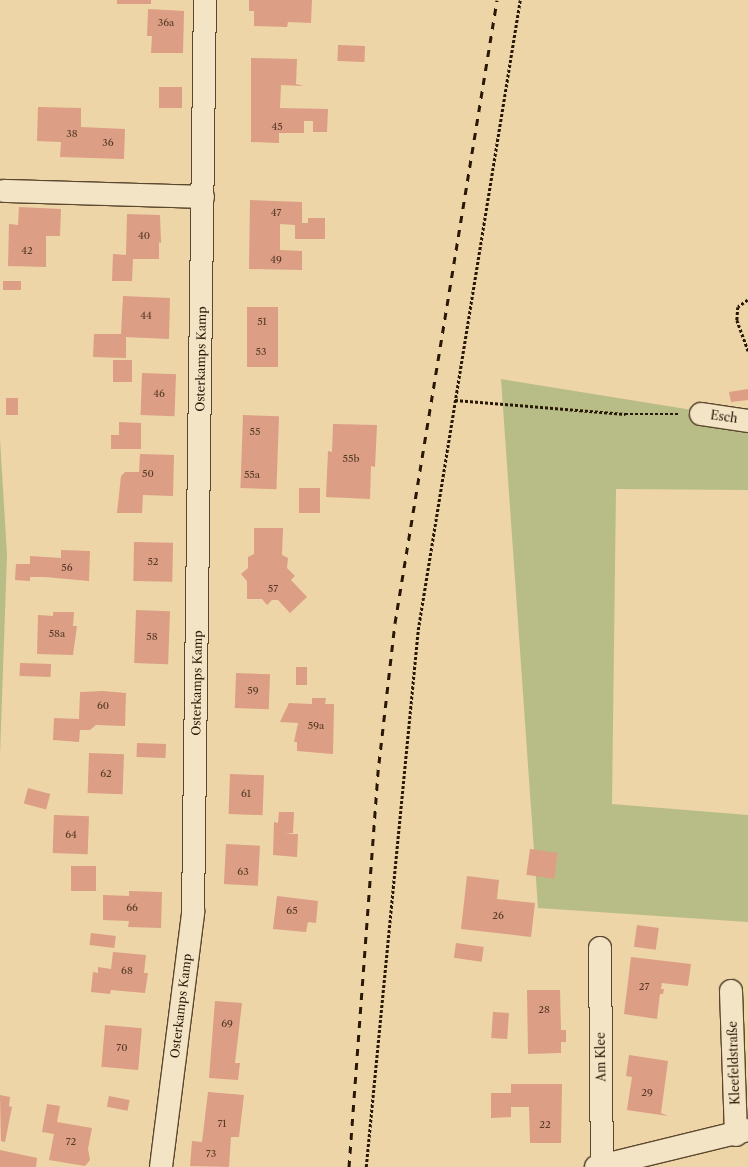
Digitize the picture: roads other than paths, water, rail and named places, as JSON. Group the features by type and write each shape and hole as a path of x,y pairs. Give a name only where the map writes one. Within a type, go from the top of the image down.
{"street":[{"name":"Osterkamps Kamp","path":"161,1167 193,912 205,0"},
{"path":"4,191 203,197"},
{"name":"Esch","path":"701,414 748,421"},
{"name":"Am Klee","path":"599,1166 600,948"},
{"name":"Kleefeldstraße","path":"599,1166 742,1133 731,991"}],"railway":[{"path":"349,1167 379,763 395,623 497,0"}]}
